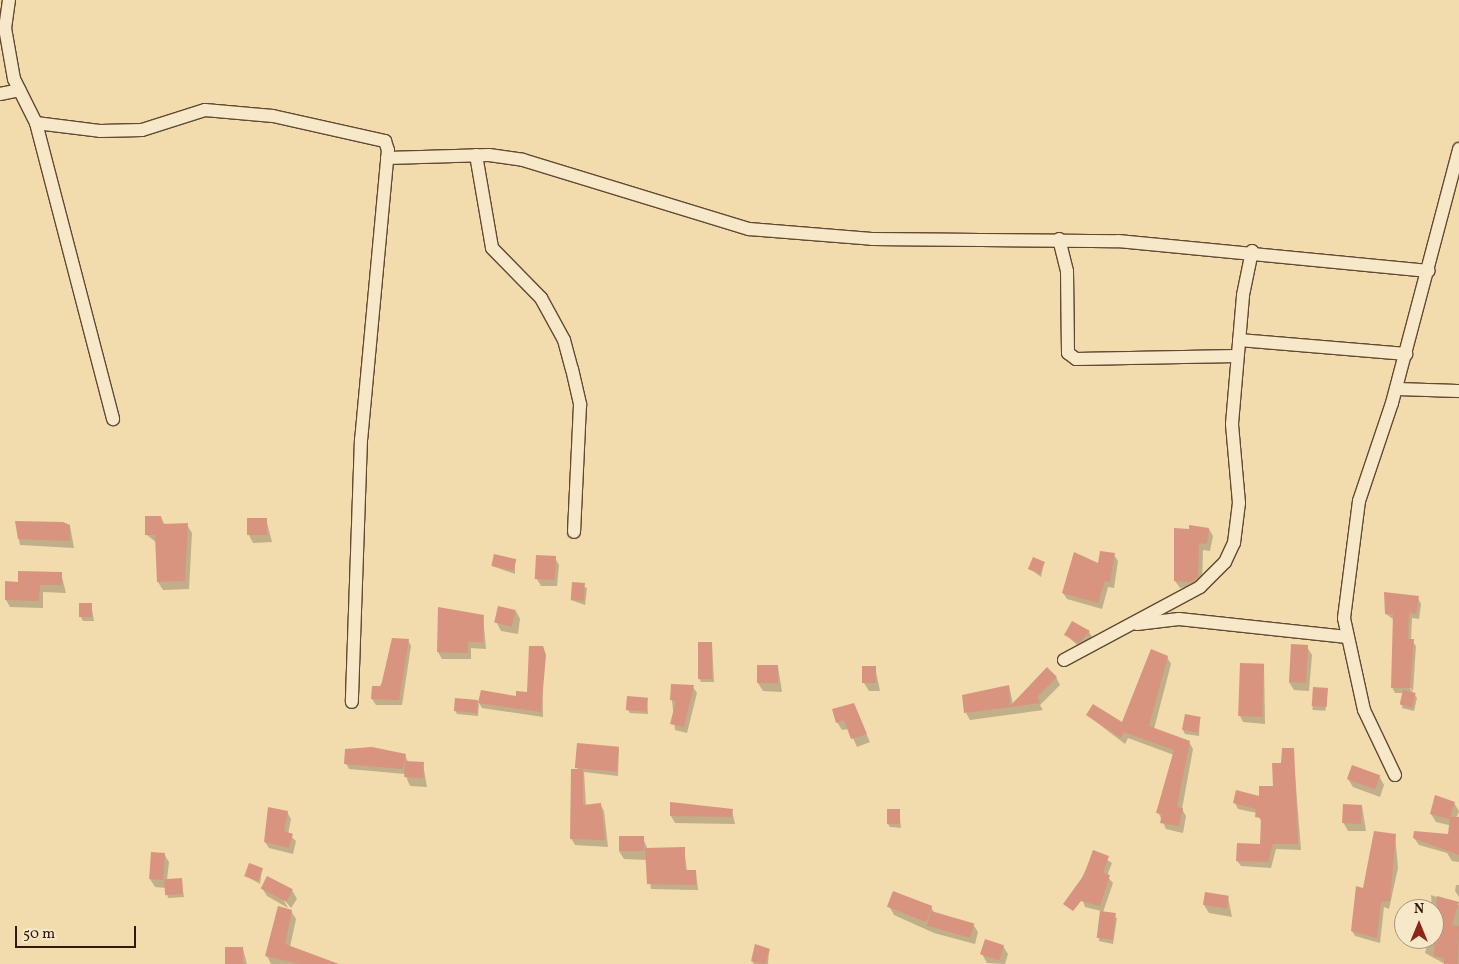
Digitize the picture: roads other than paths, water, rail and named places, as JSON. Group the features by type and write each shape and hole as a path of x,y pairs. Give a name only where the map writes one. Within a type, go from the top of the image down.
{"street":[{"path":"9,0 5,28 20,90 36,123 113,419"},
{"path":"0,94 20,90"},
{"path":"36,123 100,131 142,130 205,110 273,116 374,135 385,141 387,158 362,439 352,702"},
{"path":"1395,775 1364,710 1344,618 1359,501 1406,354 1459,149"},
{"path":"387,158 476,155 523,160 748,229 872,239 1058,239 1252,251 1429,271"},
{"path":"476,155 492,248 542,298 568,355 580,405 574,532"},
{"path":"1058,239 1067,271 1068,353 1076,360 1238,356"},
{"path":"1064,660 1200,587 1225,562 1234,544 1239,503 1232,424 1239,340 1252,251"},
{"path":"1239,340 1406,354"},
{"path":"1396,389 1459,391"},
{"path":"1130,625 1179,619 1347,637"}]}
